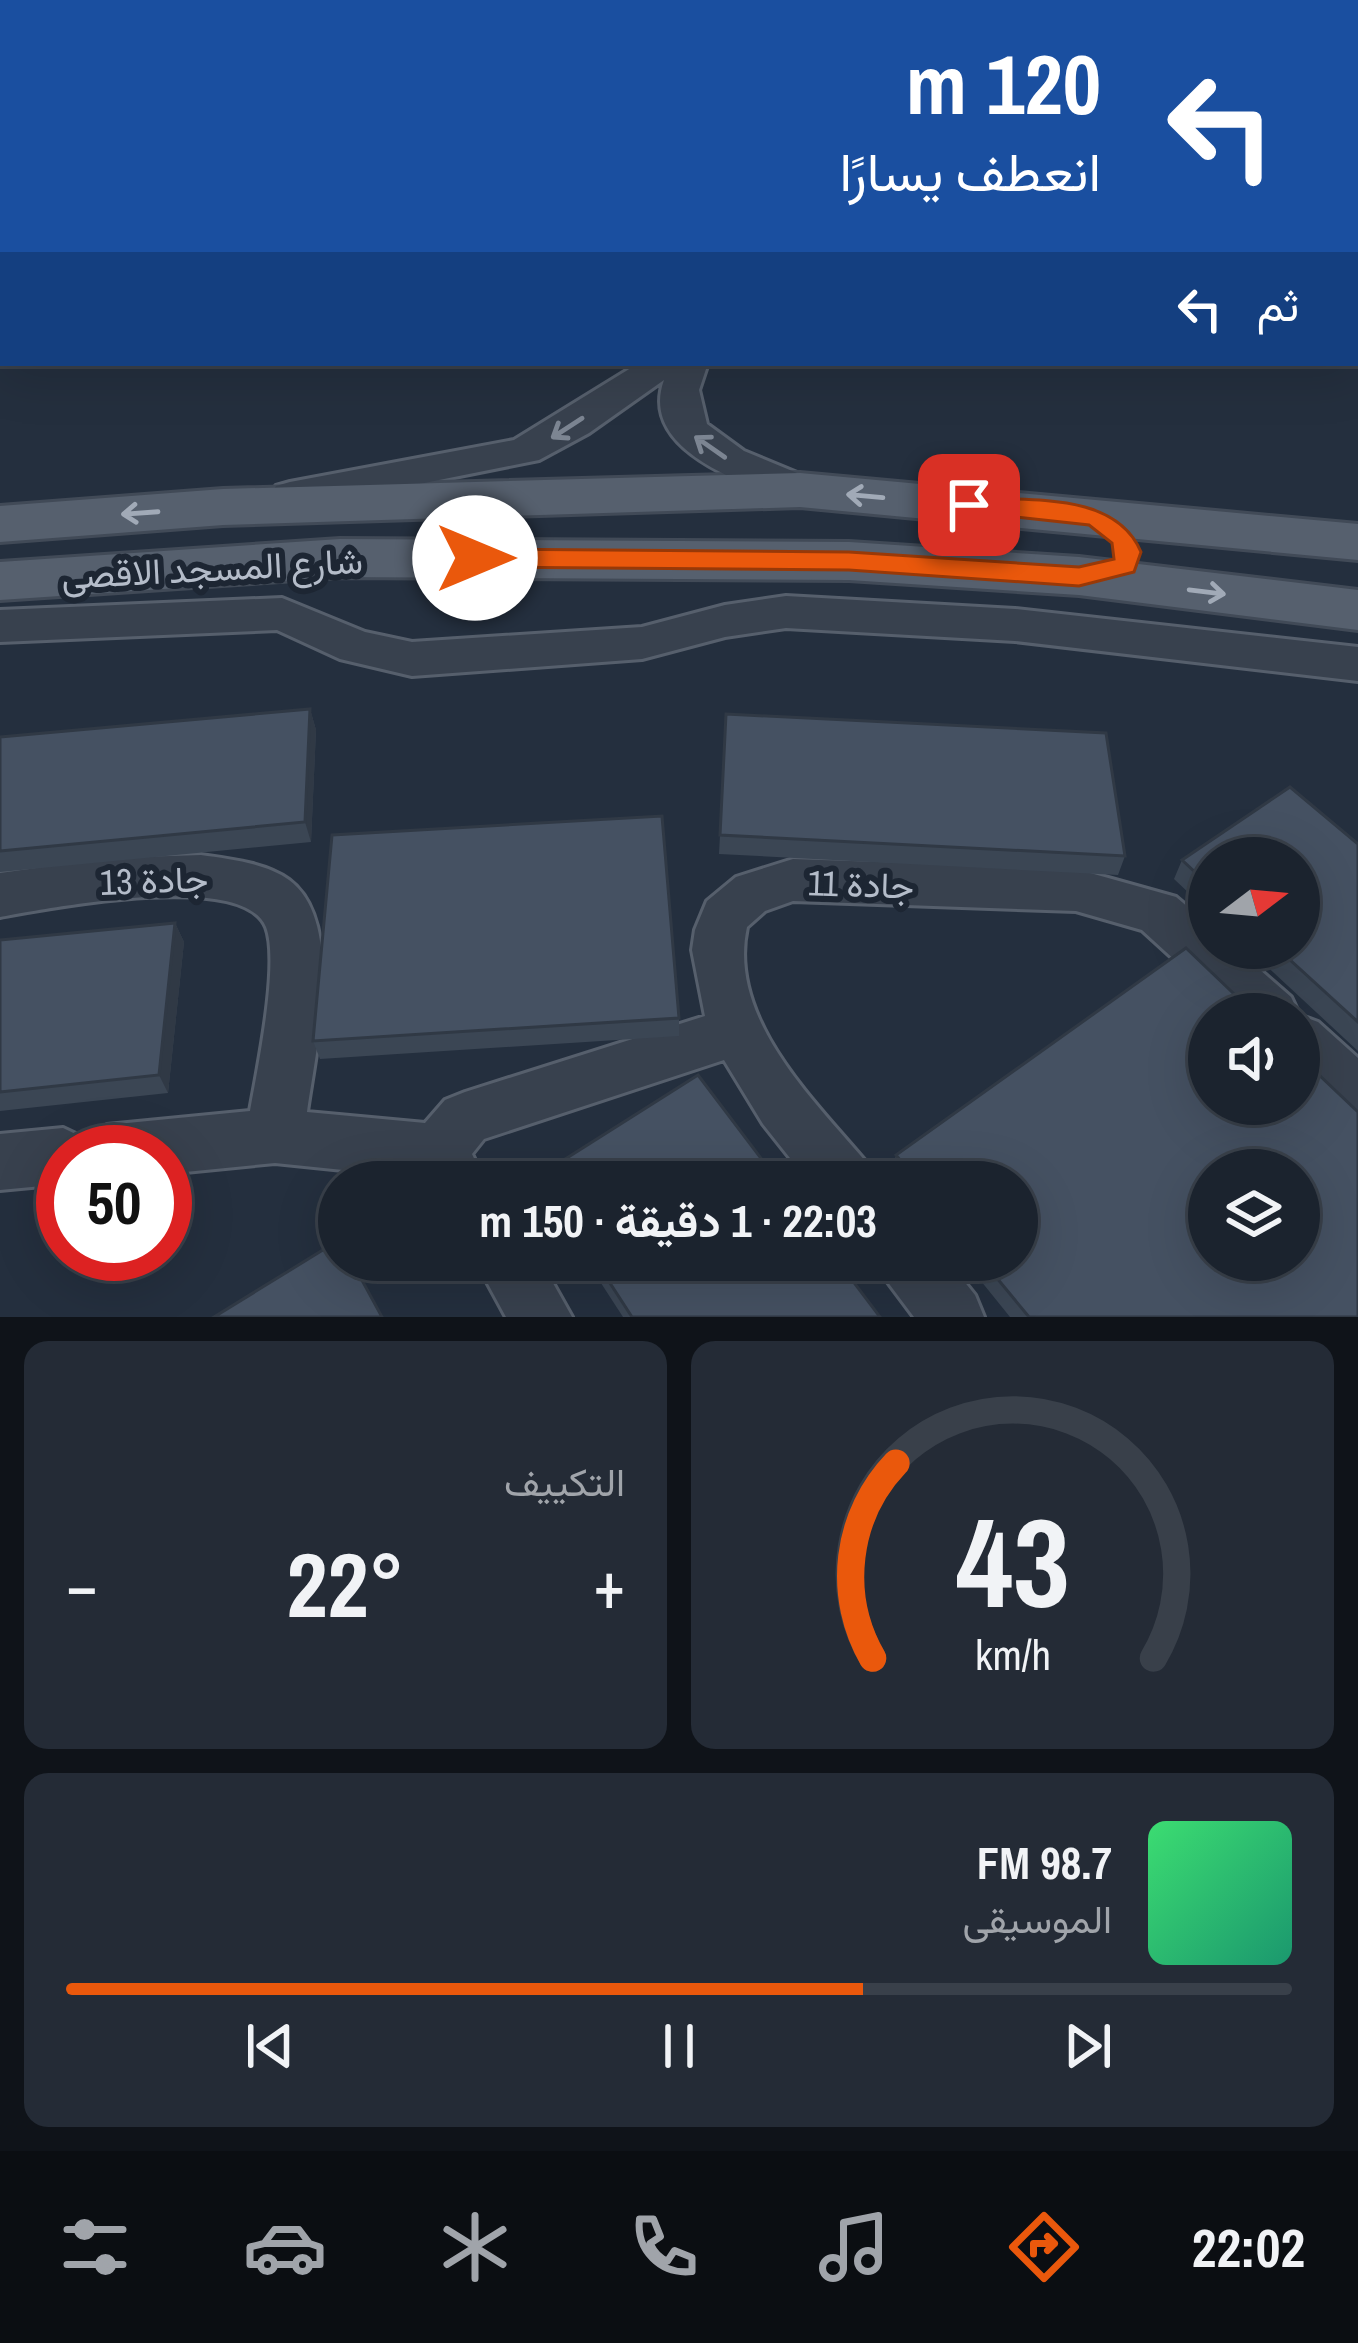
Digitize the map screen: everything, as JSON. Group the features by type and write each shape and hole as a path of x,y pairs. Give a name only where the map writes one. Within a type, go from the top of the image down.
{"main road":[{"name":"شارع المسجد الاقصى","path":"0,524 223,507 800,490 1358,542"},
{"path":"1079,576 1124,565 1129,552 1114,528 1095,517"},
{"name":"شارع المسجد الاقصى","path":"12,603 716,559 849,561 1079,576 1358,613"}],"street":[{"path":"223,507 500,459 547,441 660,366"},
{"path":"687,366 676,394 679,413 692,434 734,463 800,490"},
{"path":"716,559 725,620"},
{"path":"285,588 356,647 412,659 642,643 725,620 786,612 1015,626 1358,664"},
{"name":"جادة 13","path":"0,895 74,883 220,875 263,888 290,917 295,964 275,1136"},
{"name":"جادة 11","path":"828,1161 734,1032 720,978 717,937 731,907 760,888 794,880 1076,890 1158,912 1249,993"},
{"path":"449,1161 465,1118 734,1032"},
{"path":"1320,1060 1358,1095"},
{"path":"192,1144 275,1136 414,1161"},
{"path":"0,1162 36,1159"},
{"path":"518,1281 541,1317"},
{"path":"925,1281 953,1317"}],"building":[{"path":"310,709 305,822 0,851 0,737"},
{"path":"726,714 1106,733 1125,856 720,835"},
{"path":"1290,787 1358,844 1358,1022 1300,969 1320,969 1320,837 1216,837"},
{"path":"662,816 679,1018 313,1041 332,835"},
{"path":"175,923 159,1075 0,1092 0,940"},
{"path":"1186,948 1188,969 1208,969 1233,993 1188,993 1188,1125 1320,1125 1320,1076 1358,1112 1358,1317 1029,1317 999,1281 1038,1281 1038,1161 901,1161 896,1155"},
{"path":"698,1075 763,1161 562,1161"},
{"path":"318,1253 318,1281 362,1281 382,1317 214,1317"},
{"path":"609,1281 853,1281 880,1317 632,1317"}],"route":[{"path":"475,558 849,561 1079,576 1124,565 1129,552 1114,528 1095,517 969,505"}]}
